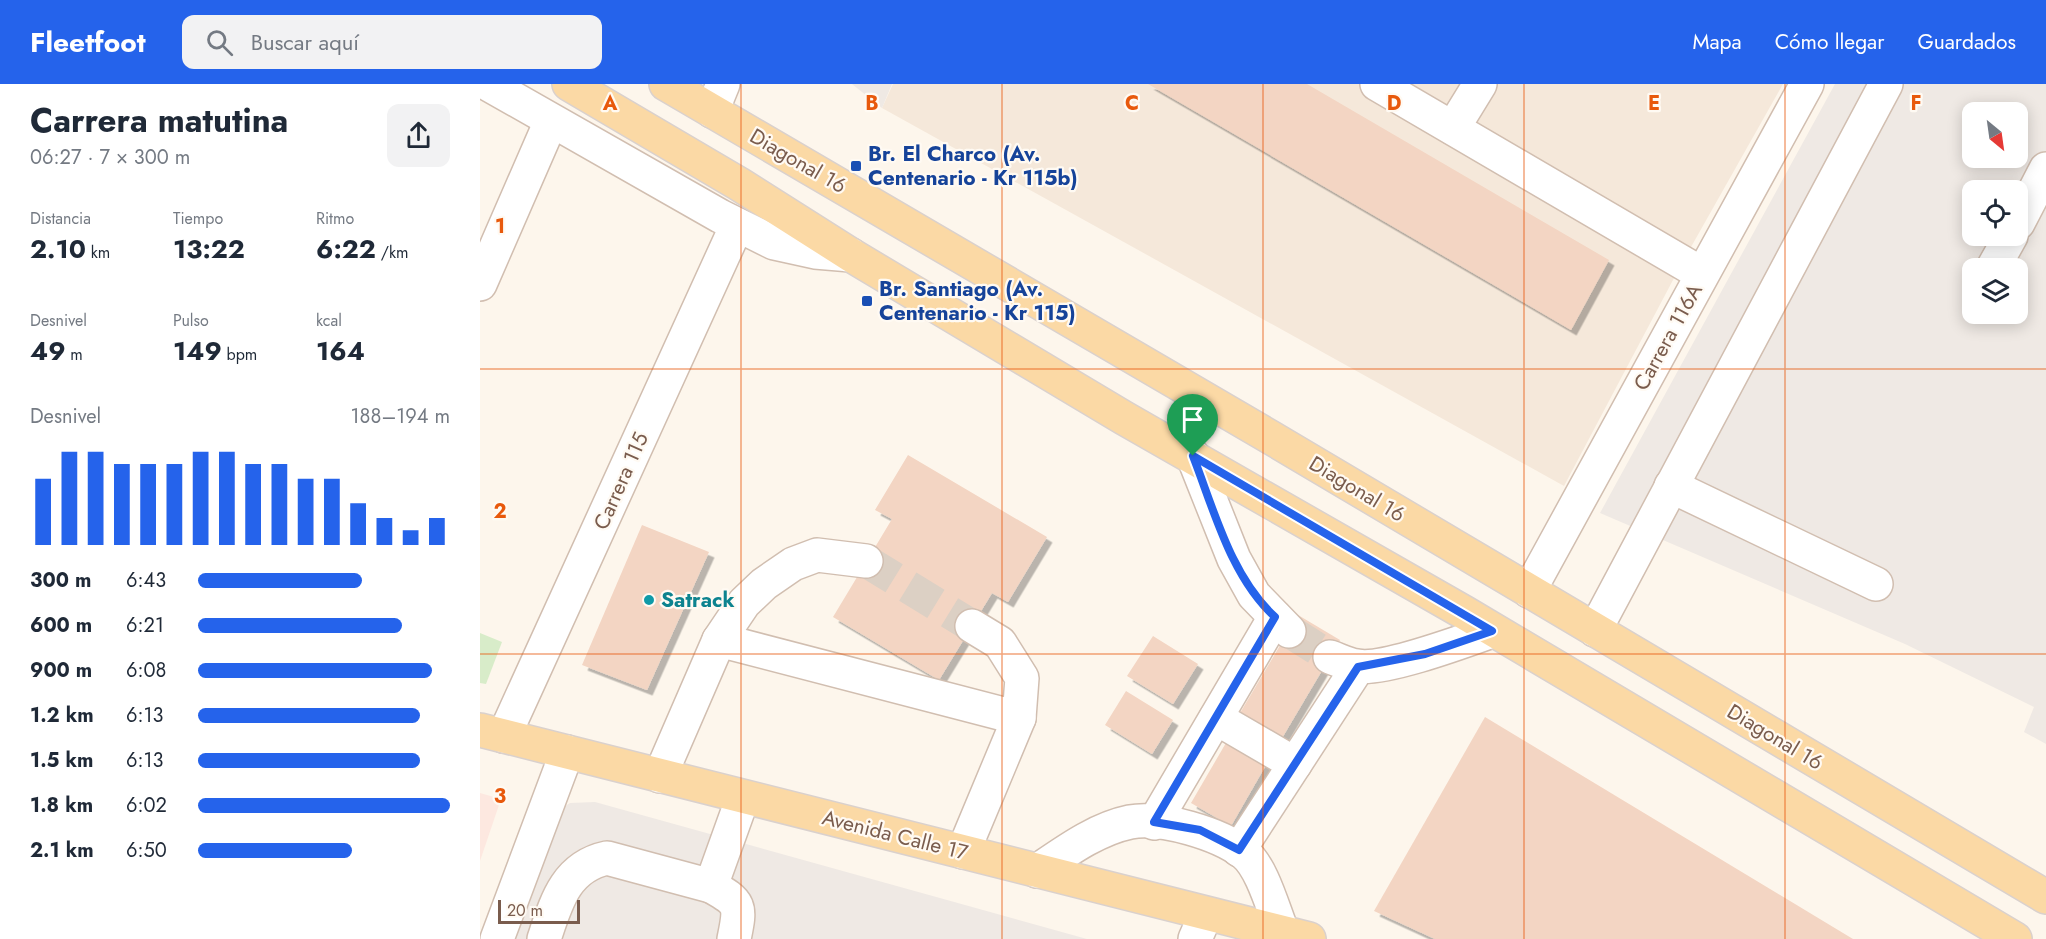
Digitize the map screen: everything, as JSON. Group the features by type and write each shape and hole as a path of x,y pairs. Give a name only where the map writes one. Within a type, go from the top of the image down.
{"main road":[{"path":"568,84 739,184 851,255 2015,939"},
{"name":"Diagonal 16","path":"666,84 717,97 1529,591 2046,897"},
{"name":"Avenida Calle 17","path":"492,733 1037,871 1201,926 1295,935"}],"street":[{"path":"488,84 737,225 774,243 815,252 851,255"},
{"path":"1377,84 1702,274"},
{"path":"1453,128 1480,84"},
{"name":"Carrera 116A","path":"1529,591 1807,84"},
{"path":"1595,630 1886,84"},
{"path":"480,284 551,121"},
{"path":"2028,204 2046,169"},
{"name":"Carrera 115","path":"492,733 737,225"},
{"path":"1154,822 1216,718 1282,624 1254,595 1234,559 1193,456"},
{"path":"1671,486 1876,584"},
{"path":"660,776 719,640 744,603 764,584 793,564 818,555 866,561"},
{"path":"963,852 1019,718 1022,678 1000,643 972,626"},
{"path":"1239,850 1295,764 1344,662 1425,654 1492,631"},
{"path":"719,640 1019,718"},
{"path":"1216,718 1295,764"},
{"path":"497,939 567,752"},
{"path":"711,886 743,797"},
{"path":"1037,871 1088,838 1131,822 1154,822 1200,830 1244,853 1295,935"},
{"path":"544,939 561,890 571,877 592,861 607,858 711,886 735,899 739,908 734,939"}],"shaded area":[{"path":"852,84 892,84 882,108"},
{"path":"893,84 1783,84 1682,263 1564,486 882,108"},
{"path":"1835,84 2046,84 2046,744 2024,732 2034,707 1905,644 1600,513"},
{"path":"480,793 501,799 480,861"},
{"path":"595,802 1087,939 504,939 550,816 570,803"}],"green space":[{"path":"480,633 502,642 486,684 480,683"}],"building":[{"path":"1148,84 1307,84 1609,260 1571,330"},
{"path":"908,455 1047,537 1008,602 992,593 939,680 833,617 892,519 875,510"},
{"name":"Satrack","path":"642,525 709,552 647,690 582,665"},
{"path":"1298,615 1340,640 1282,738 1240,713"},
{"path":"1153,636 1198,664 1173,704 1127,676"},
{"path":"1126,691 1173,720 1152,754 1105,725"},
{"path":"1485,717 1853,939 1435,939 1374,911"},
{"path":"1230,736 1270,758 1231,826 1191,803"}],"tunnel":[{"path":"866,561 972,626"},
{"path":"1289,631 1330,657"}],"place":[{"name":"Br. El Charco (Av. Centenario - Kr 115b)","path":"856,166"},
{"name":"Br. Santiago (Av. Centenario - Kr 115)","path":"867,301"},
{"name":"Satrack","path":"649,600"}],"route":[{"path":"1193,456 1465,613 1492,631 1425,654 1358,667 1239,850 1200,830 1154,822 1275,617 1254,595 1234,559 1193,456"}]}
